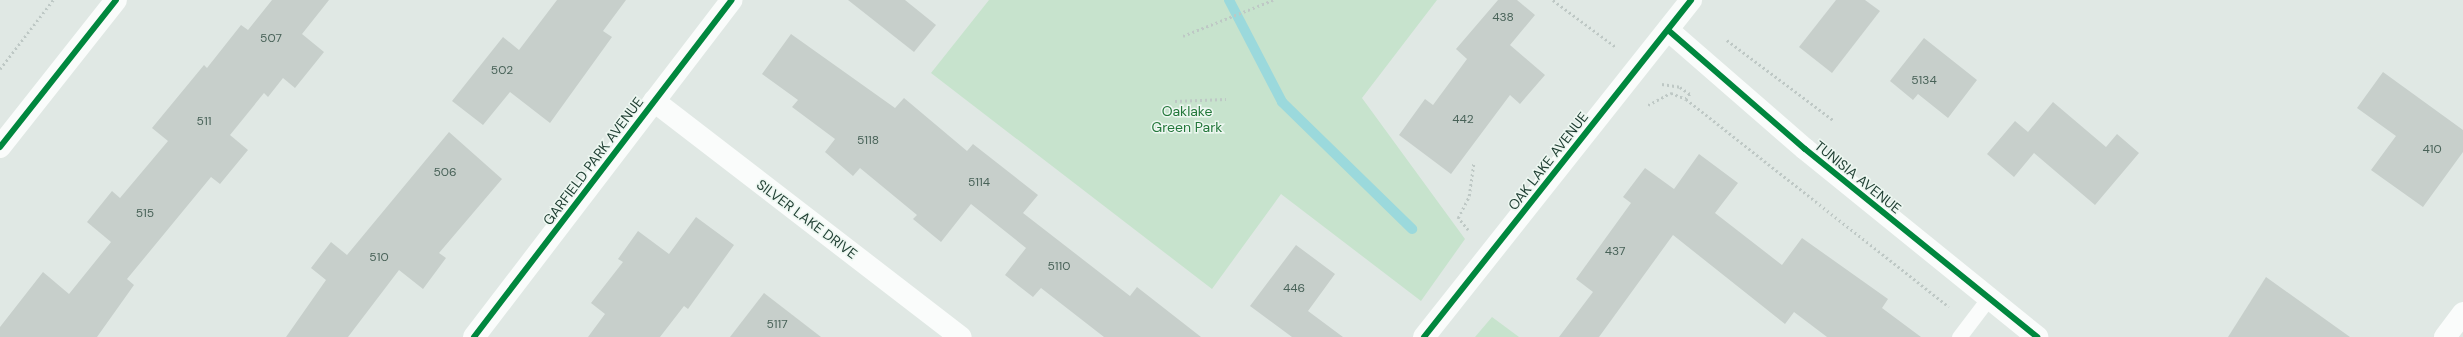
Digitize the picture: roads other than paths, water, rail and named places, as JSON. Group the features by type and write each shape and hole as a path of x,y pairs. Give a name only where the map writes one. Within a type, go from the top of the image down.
{"street":[{"path":"0,147 116,0"},
{"name":"GARFIELD PARK AVENUE","path":"474,337 732,0"},
{"name":"OAK LAKE AVENUE","path":"1424,337 1691,0"},
{"name":"TUNISIA AVENUE","path":"1668,30 1805,149 1988,299 2037,337"},
{"name":"SILVER LAKE DRIVE","path":"654,102 961,337"},
{"path":"2445,337 2463,313"}],"lane":[{"path":"1959,337 1988,299"}],"waterway":[{"path":"1229,0 1282,102 1412,229"}],"park label":[{"name":"Oaklake Green Park","path":"1187,120"}]}
